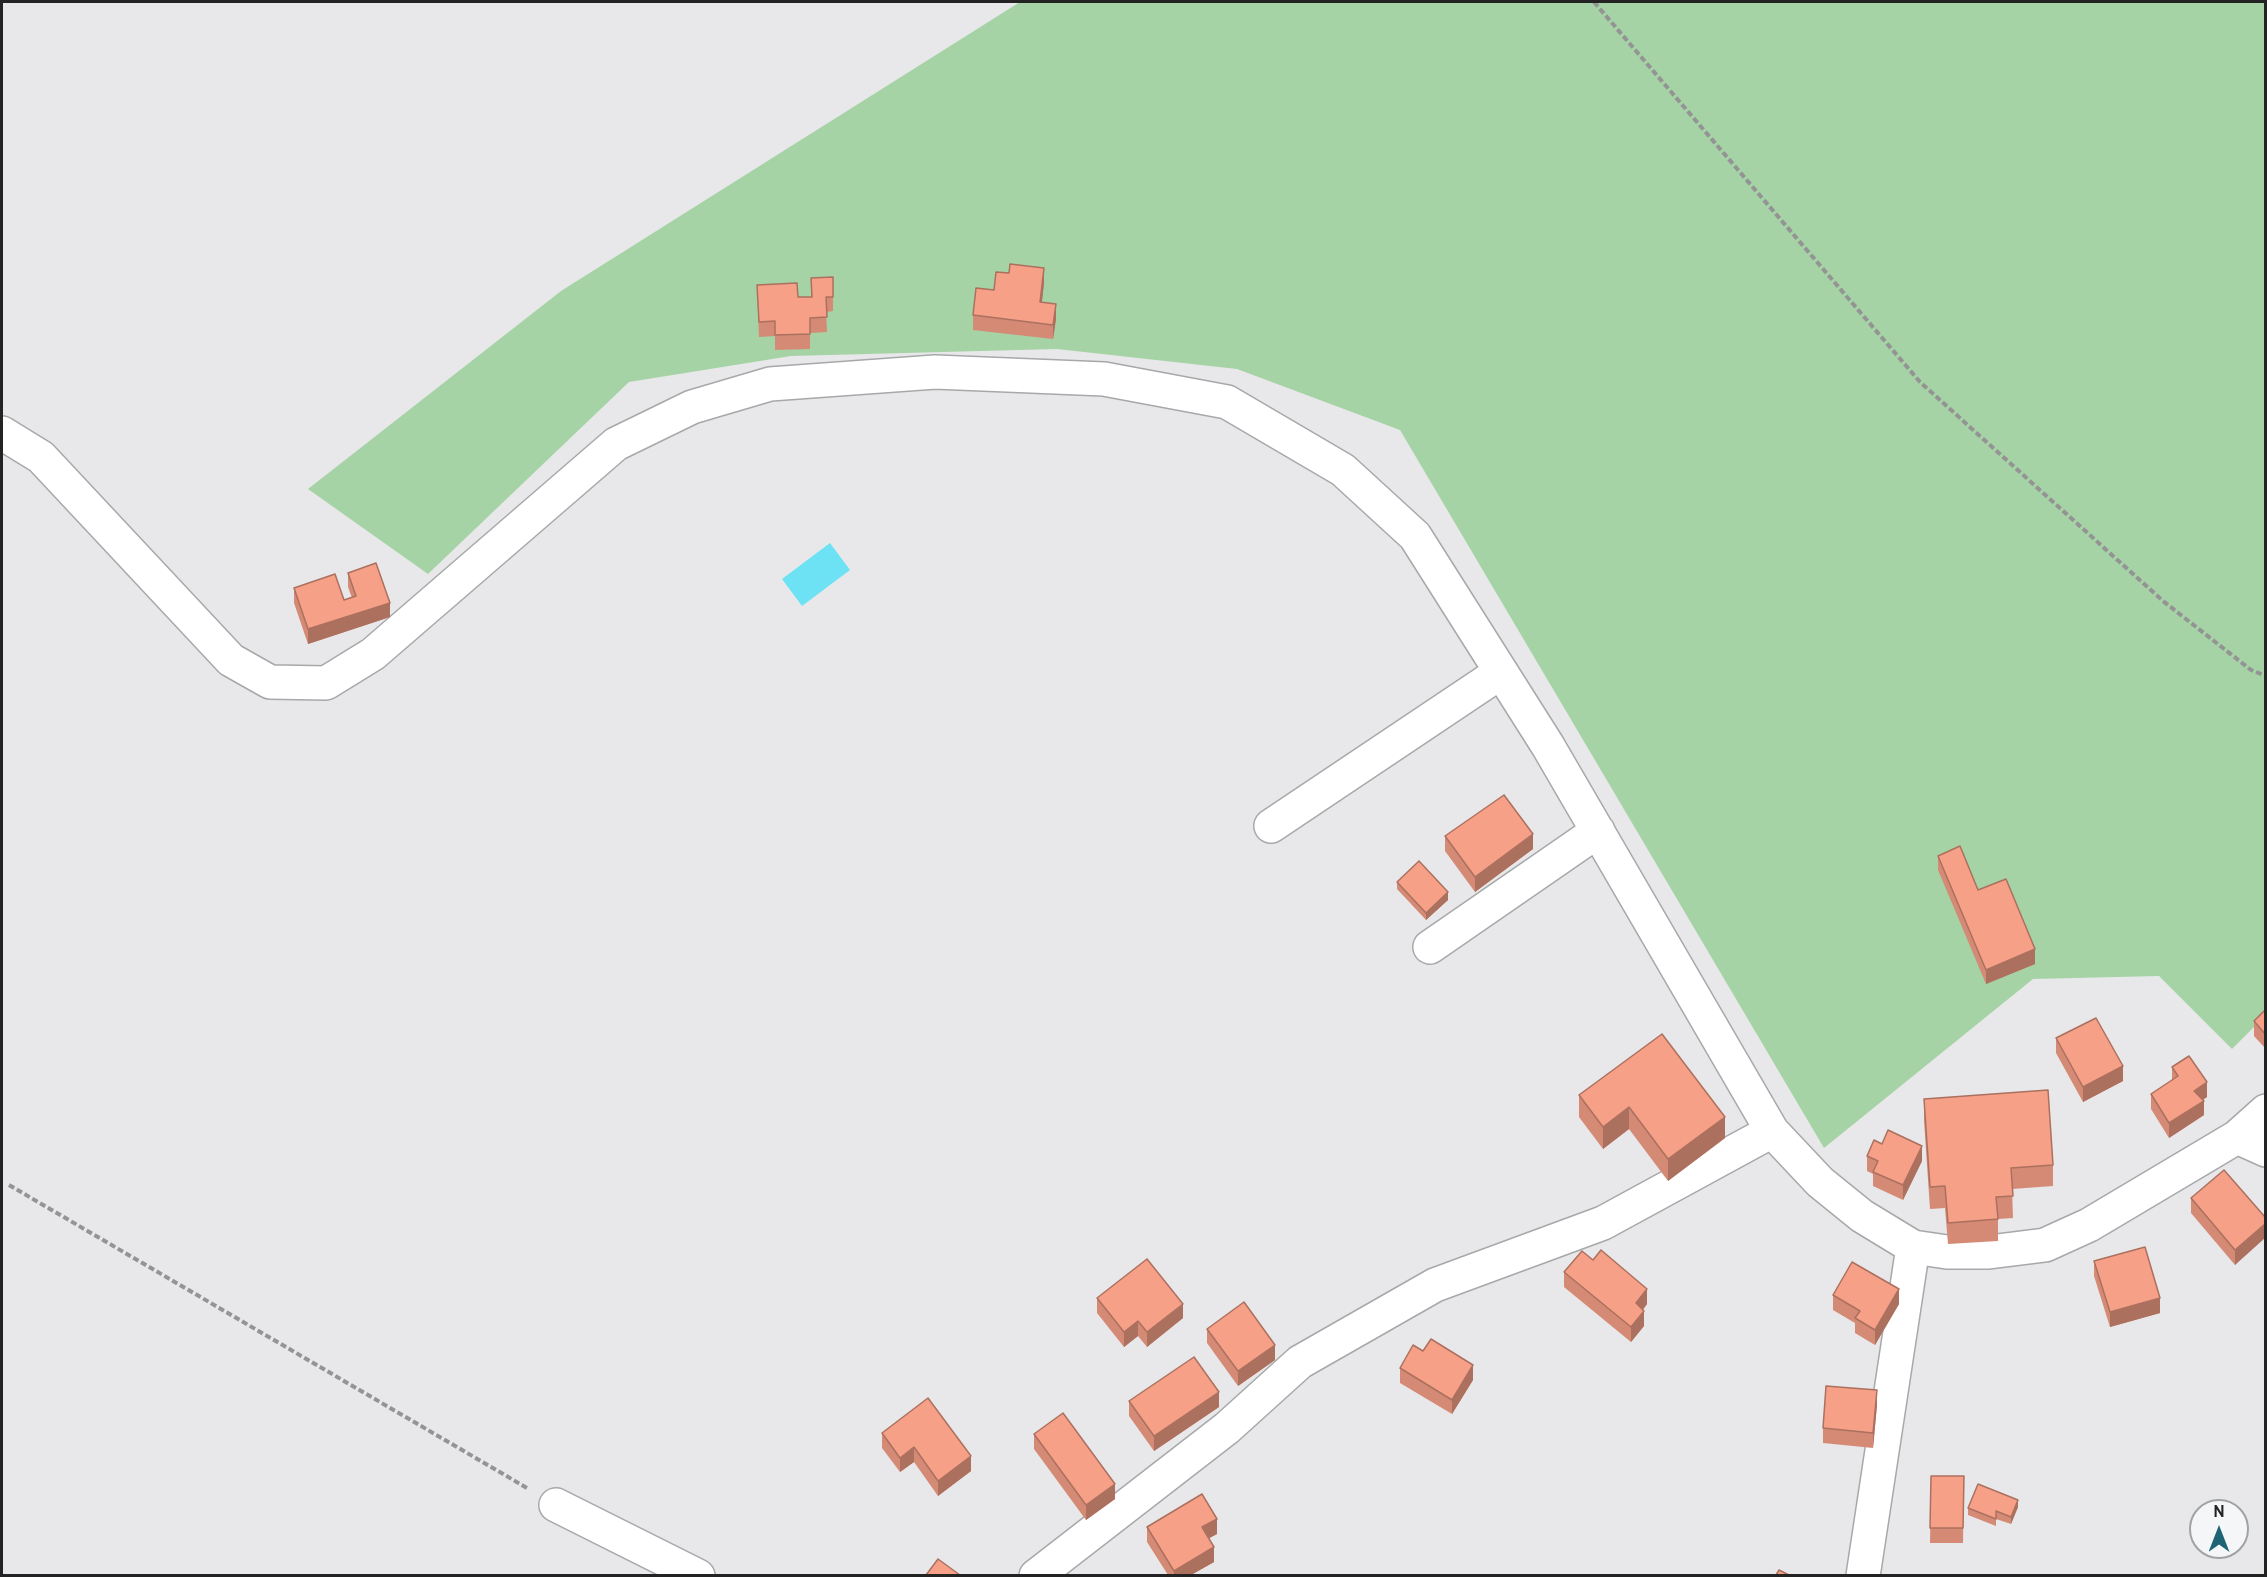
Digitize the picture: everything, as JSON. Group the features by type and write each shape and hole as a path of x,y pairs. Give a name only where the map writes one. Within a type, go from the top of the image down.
{"street":[{"path":"2,434 41,457 231,660 270,682 326,683 373,654 616,444 692,407 770,384 934,372 1104,379 1227,402 1343,470 1415,536 1598,831 1772,1131 1820,1182 1862,1216 1913,1247 1947,1252 1989,1252 2045,1245 2251,1144 2265,1111"},
{"path":"1271,826 1501,672"},
{"path":"1430,947 1598,831"},
{"path":"1036,1575 1227,1428 1300,1362 1435,1285 1603,1223 1772,1131"},
{"path":"1863,1575 1913,1247"},
{"path":"556,1505 699,1575"}],"path":[{"path":"1594,2 1920,382 2163,601 2251,670 2265,676"},
{"path":"9,1185 556,1505"}],"green space":[{"path":"1020,2 2265,2 2265,1016 2232,1049 2159,976 2033,979 1824,1148 1400,430 1237,369 1057,349 791,356 629,382 428,574 308,489 561,291"}],"water":[{"path":"830,543 850,570 802,606 782,579"}],"building":[{"path":"1010,264 1044,268 1040,302 1056,304 1053,325 973,315 976,288 994,290 996,272 1009,273"},
{"path":"833,277 833,297 826,297 827,317 810,318 810,334 775,335 775,321 759,322 757,285 797,283 798,297 812,297 811,278"},
{"path":"376,563 390,603 308,629 294,588 335,574 344,600 356,596 348,573"},
{"path":"1504,795 1533,834 1475,877 1445,836"},
{"path":"1960,846 1978,890 2006,879 2035,949 1986,970 1938,856"},
{"path":"1419,861 1448,892 1426,913 1397,882"},
{"path":"2265,1010 2265,1034 2254,1021"},
{"path":"2096,1018 2123,1066 2083,1087 2056,1038"},
{"path":"1662,1034 1725,1117 1668,1159 1629,1107 1603,1127 1579,1095"},
{"path":"2189,1056 2207,1082 2194,1091 2204,1101 2169,1123 2151,1094 2178,1076 2172,1067"},
{"path":"2048,1090 2053,1165 2011,1168 2013,1196 1996,1197 1998,1219 1948,1223 1945,1186 1930,1187 1924,1099"},
{"path":"1888,1130 1922,1146 1903,1185 1873,1172 1878,1161 1867,1156 1874,1140 1882,1144"},
{"path":"2224,1170 2265,1217 2265,1224 2235,1250 2191,1198"},
{"path":"2145,1247 2160,1298 2110,1312 2094,1261"},
{"path":"1601,1250 1647,1289 1636,1303 1644,1311 1631,1327 1564,1272 1582,1251 1593,1260"},
{"path":"1147,1259 1183,1304 1147,1332 1138,1321 1124,1332 1097,1298"},
{"path":"1852,1262 1899,1289 1875,1330 1855,1318 1860,1311 1833,1295"},
{"path":"1244,1302 1275,1345 1238,1371 1207,1329"},
{"path":"1431,1339 1473,1365 1452,1400 1400,1368 1413,1345 1423,1351"},
{"path":"1194,1357 1219,1392 1154,1436 1129,1401"},
{"path":"1826,1386 1877,1390 1873,1433 1823,1428"},
{"path":"928,1398 971,1456 938,1481 914,1447 900,1458 882,1433"},
{"path":"1063,1413 1115,1484 1086,1505 1034,1434"},
{"path":"1931,1476 1964,1476 1963,1528 1930,1528"},
{"path":"1978,1484 2018,1500 2011,1517 1996,1511 1996,1519 1968,1508"},
{"path":"1202,1494 1217,1519 1202,1527 1214,1547 1174,1571 1147,1527"},
{"path":"938,1559 960,1575 926,1575"},
{"path":"1779,1570 1789,1575 1776,1575"}]}
